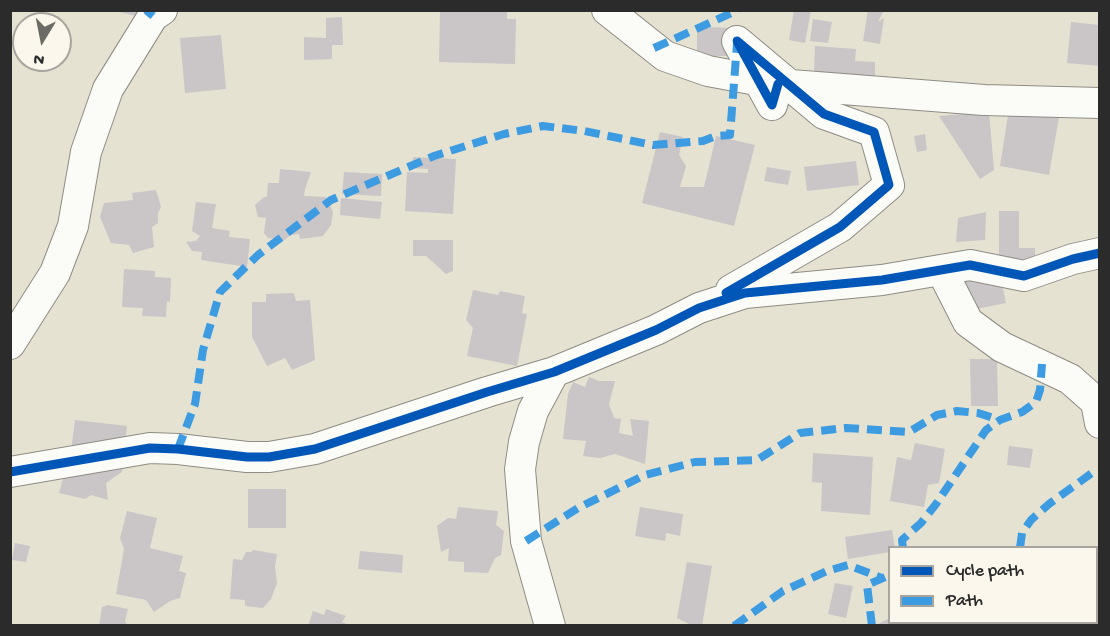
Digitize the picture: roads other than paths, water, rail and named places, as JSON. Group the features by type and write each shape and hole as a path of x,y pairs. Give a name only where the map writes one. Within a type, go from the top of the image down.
{"street":[{"path":"10,344 55,273 73,226 87,152 108,89 153,16 162,10"},
{"path":"607,10 664,56 708,71 778,84 984,100 1100,103"},
{"path":"10,472 150,448 247,457 283,455 324,446 554,372 635,339 699,309 840,226 889,185 874,132 824,114 737,41 772,105 778,84"},
{"path":"699,309 745,293 882,280 970,265 1024,276 1072,259 1100,253"},
{"path":"942,271 968,322 1002,347 1070,379 1096,402 1100,423"},
{"path":"550,626 526,542 520,470 524,442 533,411 554,372"}]}
